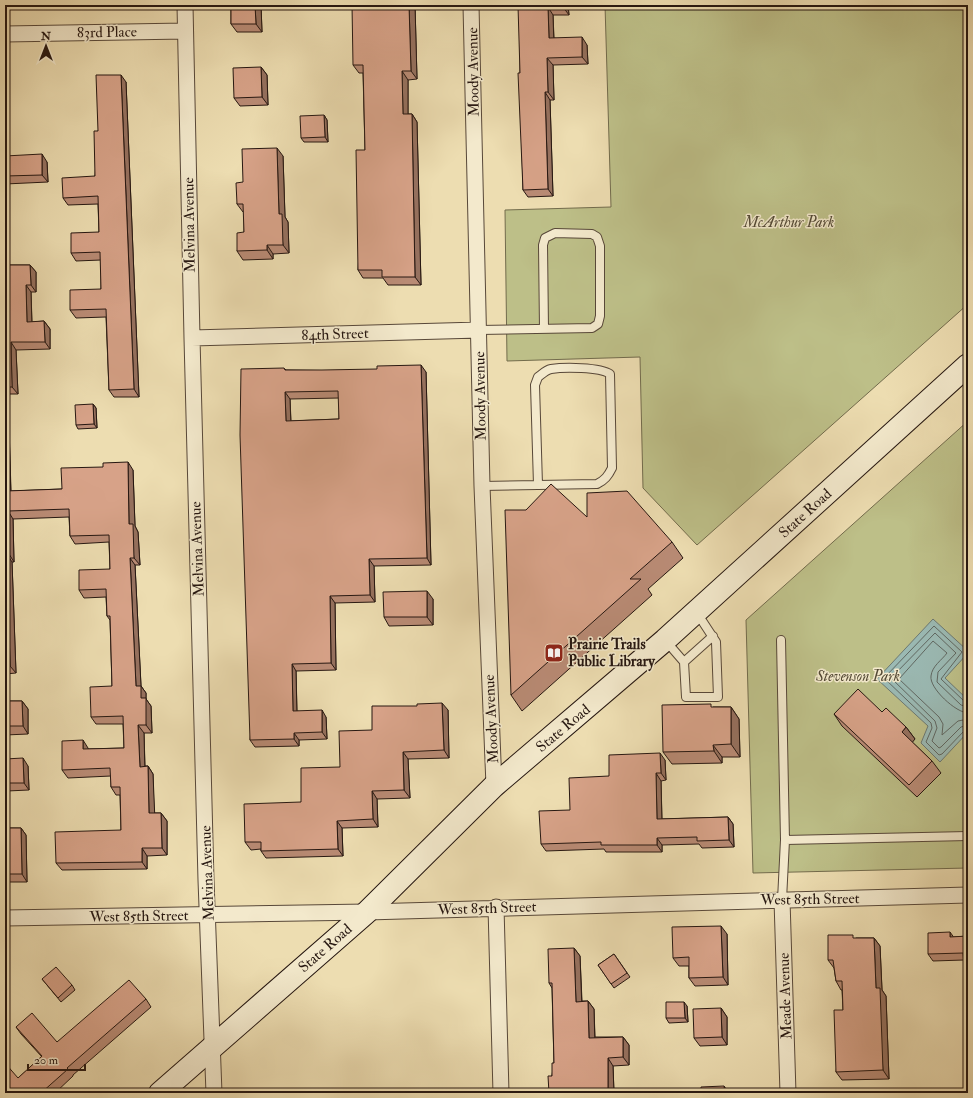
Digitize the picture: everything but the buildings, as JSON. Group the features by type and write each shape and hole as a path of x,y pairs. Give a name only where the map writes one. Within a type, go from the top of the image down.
{"street":[{"name":"Melvina Avenue","path":"185,5 192,338 214,1093"},
{"name":"Moody Avenue","path":"471,5 482,486 494,786"},
{"name":"83rd Place","path":"5,34 185,31"},
{"name":"84th Street","path":"192,338 479,330"},
{"name":"State Road","path":"160,1093 367,912 494,786 665,640 968,365"},
{"name":"West 85th Street","path":"5,918 367,912 496,907 968,895"},
{"name":"Meade Avenue","path":"782,900 788,1093"},
{"path":"496,907 501,1093"}],"lane":[{"path":"479,330 544,329 592,328 598,324 600,316 600,246 597,237 592,234 555,233 545,238 542,245 544,329"},
{"path":"482,486 597,484 608,476 612,468 610,374 591,369 552,369 538,377 535,385 538,485"},
{"path":"665,640 684,662 686,697 718,697 716,642 696,612"},
{"path":"684,662 713,636"},
{"path":"781,640 785,840 782,900"},
{"path":"785,840 968,836"}],"green space":[{"name":"McArthur Park","path":"605,5 968,5 968,304 697,545 643,488 640,357 507,361 505,210 611,207"},
{"name":"Stevenson Park","path":"968,421 968,868 753,873 746,620"}],"water":[{"path":"933,619 968,651 968,653 945,678 968,700 968,732 940,762 921,743 928,726 877,679"}],"place":[{"name":"Prairie Trails Public Library","path":"554,653"}]}
